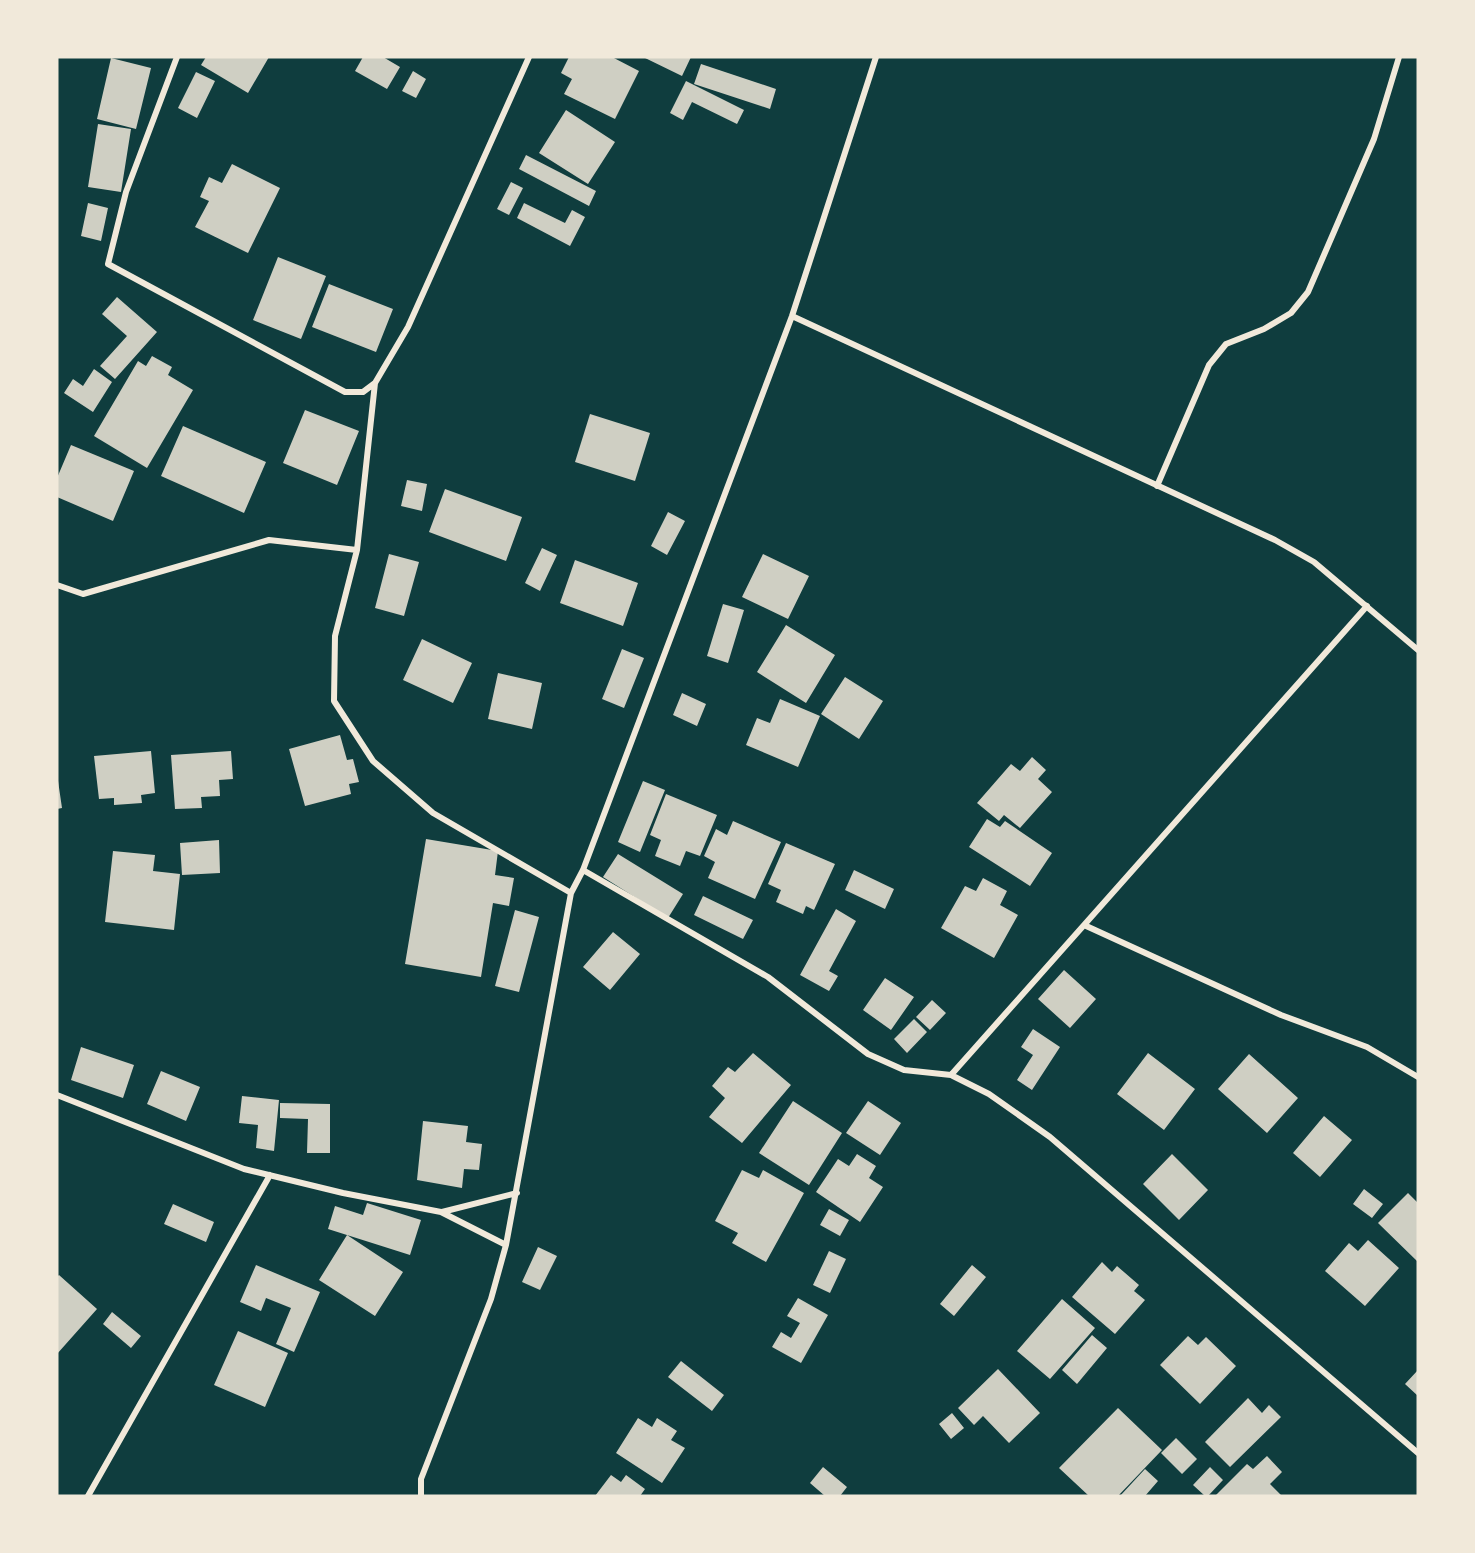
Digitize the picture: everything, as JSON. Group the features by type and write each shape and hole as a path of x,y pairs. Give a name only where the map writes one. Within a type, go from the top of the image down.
{"street":[{"path":"177,57 126,192 108,264 345,392 363,392 375,383 408,327 529,57"},
{"path":"421,1496 421,1479 491,1299 506,1245 571,893 583,870 792,316 876,57"},
{"path":"1157,486 1209,365 1226,344 1264,329 1291,313 1308,292 1374,139 1399,57"},
{"path":"792,316 1275,540 1314,562 1418,650"},
{"path":"375,383 357,550 335,636 334,701 373,761 433,813 571,893"},
{"path":"57,585 83,594 269,540 357,550"},
{"path":"951,1076 1367,606"},
{"path":"583,870 768,977 868,1054 904,1070 951,1076 990,1094 1050,1137 1418,1453"},
{"path":"1084,925 1281,1015 1367,1047 1418,1077"},
{"path":"57,1095 244,1168 344,1193 441,1212 506,1245"},
{"path":"88,1496 270,1175"},
{"path":"441,1212 517,1193"}],"building":[{"path":"206,57 269,57 248,93 201,65"},
{"path":"363,57 383,57 400,67 387,89 355,71"},
{"path":"569,57 612,57 639,71 615,119 564,94 572,79 561,73"},
{"path":"643,57 691,57 682,76"},
{"path":"111,58 151,68 136,129 97,119"},
{"path":"701,64 776,89 770,109 694,84"},
{"path":"413,71 426,79 416,98 402,91"},
{"path":"196,72 215,81 197,118 178,108"},
{"path":"686,81 744,110 737,124 692,102 683,120 670,113"},
{"path":"566,110 615,142 588,184 539,153"},
{"path":"98,124 131,129 121,192 88,187"},
{"path":"526,155 596,191 589,206 519,169"},
{"path":"232,164 280,188 248,253 195,227 209,201 200,197 209,177 222,183"},
{"path":"511,182 523,188 509,215 497,209"},
{"path":"88,203 108,208 101,241 81,236"},
{"path":"524,203 565,223 572,210 585,217 570,246 517,218"},
{"path":"278,257 326,276 301,339 253,320"},
{"path":"329,284 393,309 376,352 312,327"},
{"path":"117,297 157,332 115,379 100,366 127,336 102,314"},
{"path":"152,356 172,367 168,375 193,390 147,468 94,436 138,361 146,366"},
{"path":"94,369 112,382 93,412 64,393 73,379 83,386"},
{"path":"305,410 359,431 337,485 283,463"},
{"path":"590,414 650,433 635,481 575,462"},
{"path":"183,426 266,462 244,513 161,476"},
{"path":"71,445 134,471 113,521 57,497 57,478"},
{"path":"407,480 427,484 422,511 401,506"},
{"path":"445,489 522,517 506,561 429,532"},
{"path":"668,512 685,521 667,555 651,546"},
{"path":"542,548 557,555 540,591 525,583"},
{"path":"389,554 419,562 404,616 375,608"},
{"path":"763,554 809,576 788,619 742,597"},
{"path":"575,560 638,583 623,626 560,603"},
{"path":"723,604 744,610 728,663 707,656"},
{"path":"786,625 835,655 806,703 757,672"},
{"path":"422,639 472,663 453,703 403,680"},
{"path":"622,649 644,658 624,708 602,699"},
{"path":"498,673 542,683 532,729 488,719"},
{"path":"845,677 883,701 859,739 821,714"},
{"path":"682,693 706,704 697,726 673,715"},
{"path":"780,699 820,716 798,767 746,745 757,718 770,723"},
{"path":"340,735 347,760 353,759 359,782 349,784 351,794 305,806 289,749"},
{"path":"151,751 155,793 141,795 142,803 114,805 114,798 99,799 94,756"},
{"path":"231,751 233,779 219,780 220,796 201,797 202,808 175,809 171,755"},
{"path":"1032,757 1046,770 1038,779 1052,792 1020,828 1004,815 999,821 977,803 1011,764 1020,771"},
{"path":"57,774 62,808 57,809"},
{"path":"643,781 665,790 640,852 618,842"},
{"path":"666,794 717,815 700,856 686,851 680,866 655,856 661,840 650,835"},
{"path":"987,819 1000,827 1005,821 1052,853 1030,886 969,847"},
{"path":"733,821 781,842 755,899 708,878 715,862 704,856 716,829 727,835"},
{"path":"426,839 498,851 495,875 514,878 509,906 493,903 481,977 405,964"},
{"path":"219,840 220,873 182,875 180,843"},
{"path":"786,843 835,864 814,910 806,906 803,914 776,902 781,890 768,884"},
{"path":"113,851 155,855 153,871 180,874 174,930 105,922"},
{"path":"618,854 683,894 668,918 603,877"},
{"path":"854,870 894,889 885,909 845,890"},
{"path":"983,878 1007,891 1000,905 1018,915 994,958 941,928 965,886 976,891"},
{"path":"703,896 753,920 743,939 694,915"},
{"path":"836,909 856,921 829,971 838,976 829,991 800,975"},
{"path":"515,910 539,917 519,992 495,986"},
{"path":"613,932 640,954 610,990 583,967"},
{"path":"1064,970 1096,999 1070,1028 1038,999"},
{"path":"885,978 914,997 891,1030 863,1010"},
{"path":"932,1000 946,1013 930,1030 916,1017"},
{"path":"914,1019 927,1032 907,1053 894,1039"},
{"path":"1033,1029 1060,1047 1032,1090 1017,1080 1033,1055 1021,1047"},
{"path":"81,1047 134,1065 123,1098 71,1080"},
{"path":"753,1053 791,1085 742,1143 709,1117 725,1098 712,1086 728,1067 735,1072"},
{"path":"1148,1053 1195,1089 1164,1130 1117,1094"},
{"path":"1249,1054 1298,1098 1267,1133 1218,1089"},
{"path":"161,1071 200,1087 186,1121 147,1104"},
{"path":"242,1096 279,1100 274,1151 256,1148 258,1125 239,1123"},
{"path":"793,1101 842,1133 809,1185 759,1153"},
{"path":"868,1101 901,1123 880,1155 846,1133"},
{"path":"280,1103 330,1104 330,1153 307,1153 308,1119 280,1118"},
{"path":"1324,1116 1352,1140 1320,1177 1293,1153"},
{"path":"423,1121 468,1126 466,1142 482,1144 479,1170 464,1169 462,1188 417,1180"},
{"path":"857,1154 876,1166 869,1178 883,1187 860,1222 816,1192 838,1159 849,1166"},
{"path":"1172,1154 1208,1190 1179,1220 1143,1184"},
{"path":"742,1170 759,1178 763,1170 804,1193 766,1262 732,1243 738,1233 715,1221"},
{"path":"1364,1189 1383,1204 1372,1218 1353,1204"},
{"path":"1408,1193 1418,1203 1418,1262 1378,1223"},
{"path":"367,1203 421,1220 410,1255 328,1229 335,1206 363,1215"},
{"path":"173,1204 214,1222 206,1242 164,1224"},
{"path":"829,1209 849,1220 840,1236 820,1225"},
{"path":"347,1235 403,1272 375,1316 319,1280"},
{"path":"1368,1240 1399,1268 1365,1306 1325,1271 1349,1243 1358,1251"},
{"path":"538,1247 557,1256 540,1290 522,1282"},
{"path":"829,1251 846,1259 830,1293 813,1285"},
{"path":"1102,1262 1112,1272 1117,1266 1139,1285 1134,1291 1145,1300 1115,1334 1072,1297"},
{"path":"256,1265 320,1292 294,1352 276,1344 291,1308 266,1298 261,1311 240,1302"},
{"path":"972,1265 986,1277 954,1316 940,1304"},
{"path":"59,1275 97,1309 57,1354 57,1277"},
{"path":"798,1298 828,1315 801,1363 772,1347 781,1332 791,1338 800,1323 787,1316"},
{"path":"1062,1299 1095,1328 1050,1379 1017,1351"},
{"path":"112,1312 141,1336 131,1348 103,1324"},
{"path":"238,1331 288,1353 265,1407 214,1385"},
{"path":"1092,1335 1107,1348 1077,1384 1062,1370"},
{"path":"1188,1336 1198,1345 1206,1337 1236,1366 1200,1404 1160,1365"},
{"path":"681,1361 724,1395 712,1411 668,1377"},
{"path":"998,1369 1040,1413 1009,1443 983,1416 974,1425 958,1408"},
{"path":"1418,1370 1418,1396 1405,1384"},
{"path":"1248,1398 1262,1413 1269,1405 1281,1417 1230,1467 1205,1442"},
{"path":"1118,1408 1162,1450 1118,1496 1089,1496 1059,1468"},
{"path":"952,1413 964,1428 951,1439 939,1424"},
{"path":"638,1418 652,1427 657,1418 677,1431 671,1440 685,1448 662,1483 616,1453"},
{"path":"1176,1438 1197,1459 1182,1474 1161,1453"},
{"path":"1267,1456 1282,1472 1270,1484 1282,1496 1215,1496 1247,1464 1253,1469"},
{"path":"823,1467 847,1487 840,1496 825,1496 810,1483"},
{"path":"1210,1467 1223,1480 1208,1496 1205,1496 1193,1485"},
{"path":"1145,1469 1158,1481 1145,1496 1120,1496"},
{"path":"611,1475 621,1482 626,1475 645,1489 640,1496 595,1496"}]}
